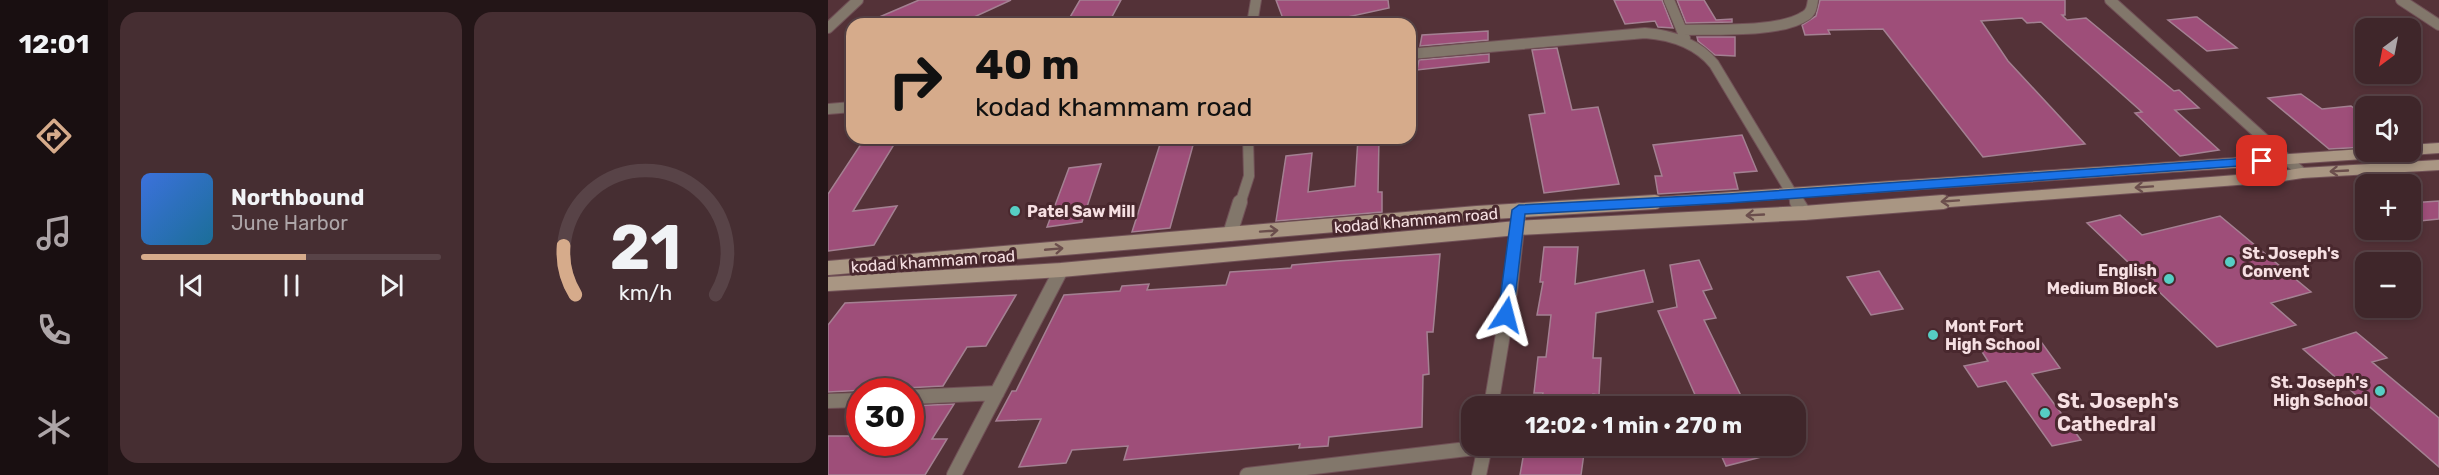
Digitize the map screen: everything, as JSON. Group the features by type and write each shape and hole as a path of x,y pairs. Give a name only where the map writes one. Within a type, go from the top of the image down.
{"main road":[{"path":"2421,149 2439,148"},
{"name":"kodad khammam road","path":"828,268 1519,210 1792,194 2355,154"},
{"name":"kodad khammam road","path":"828,284 1061,270 1517,228 1804,213 2276,177 2302,173 2439,165"}],"street":[{"path":"828,28 858,0"},
{"path":"1253,18 1256,0"},
{"path":"1669,0 1688,43"},
{"path":"1682,30 1744,28 1792,21 1805,17 1810,12 1813,0"},
{"path":"2110,0 2302,173"},
{"path":"2401,0 2439,25"},
{"path":"1416,53 1645,33 1672,36 1688,43 1714,64 1804,213"},
{"path":"828,109 846,108"},
{"path":"1230,234 1249,176 1248,144"},
{"path":"1493,396 1510,292 1519,210"},
{"path":"954,475 1061,270"},
{"path":"924,396 997,393"},
{"path":"828,401 846,400"},
{"path":"1247,475 1461,449"},
{"path":"1479,475 1483,456"}],"building":[{"path":"919,0 1011,0 972,18 877,18"},
{"path":"1080,0 1121,0 1111,18 1070,18"},
{"path":"1276,0 1388,0 1389,8 1343,18 1283,18"},
{"path":"1614,0 1662,0 1673,28 1658,27 1655,21 1625,24"},
{"path":"1677,0 1704,0 1716,20 1732,19 1732,22 1686,23"},
{"path":"1820,0 2065,0 2065,15 2062,15 2067,20 2086,18 2174,91 2179,90 2199,108 2175,110 2219,150 2180,156 2135,113 2142,112 2041,22 2027,23 2022,18 1981,21 2008,61 2085,144 1983,157 1883,29 1828,30 1830,34 1805,35 1802,25 1816,16"},
{"path":"2197,17 2237,48 2207,51 2168,20"},
{"path":"1488,31 1488,40 1420,46 1422,35"},
{"path":"1697,37 1735,37 1735,56 1715,55 1698,41"},
{"path":"1557,48 1572,110 1598,107 1619,184 1544,193 1529,115 1545,113 1532,50"},
{"path":"1489,54 1489,62 1417,70 1419,60"},
{"path":"2301,94 2322,109 2351,106 2355,109 2355,148 2329,149 2268,98"},
{"path":"1742,135 1757,171 1734,173 1738,189 1658,194 1655,176 1662,176 1653,145"},
{"path":"861,144 894,144 853,211 897,206 874,245 828,251 828,194"},
{"path":"1160,144 1193,144 1170,228 1132,232"},
{"path":"1358,144 1379,144 1378,192 1382,192 1382,212 1276,221 1286,156 1312,153 1308,192 1355,186"},
{"path":"1101,164 1082,222 1047,227 1069,168"},
{"path":"2439,201 2439,219 2421,221 2421,202"},
{"path":"2120,215 2142,235 2220,216 2311,292 2271,303 2296,325 2217,347 2087,223"},
{"path":"1544,247 1578,247 1575,284 1644,270 1653,302 1596,313 1593,358 1601,358 1599,395 1543,396 1543,393 1534,393 1538,357 1546,357 1551,315 1537,315 1543,282 1540,282"},
{"path":"1440,254 1433,332 1427,332 1429,374 1423,375 1422,427 1329,437 1328,446 1299,448 1300,444 1124,460 1128,446 1072,450 1066,463 1019,467 1041,419 996,421 1012,391 1016,391 1064,295 1120,291 1122,286 1149,284 1147,290 1226,285 1230,272 1291,268 1292,265 1337,261"},
{"path":"1699,260 1712,289 1703,291 1716,318 1704,320 1741,396 1696,396 1658,311 1677,307 1670,265"},
{"path":"1879,271 1903,309 1871,315 1847,277"},
{"path":"1016,295 986,346 967,347 943,386 924,387 924,378 846,378 846,391 828,392 828,325 845,303"},
{"path":"2356,332 2387,358 2372,362 2439,418 2439,467 2303,349"},
{"name":"St. Joseph's Cathedral","path":"2007,338 2015,349 2042,343 2060,368 2032,374 2081,440 2052,446 2006,381 1978,387 1964,366 1988,361 1977,344"},
{"path":"954,404 932,439 947,439 925,475 828,475 828,436 846,436 846,456 924,456 924,405"},
{"path":"1523,456 1584,456 1581,475 1520,475"},
{"path":"1722,456 1765,456 1726,466"}],"place":[{"name":"Patel Saw Mill","path":"1015,211"},
{"name":"St. Joseph's Convent","path":"2230,262"},
{"name":"English Medium Block","path":"2169,279"},
{"name":"Mont Fort High School","path":"1933,335"},
{"name":"St. Joseph's High School","path":"2380,391"},
{"name":"St. Joseph's Cathedral","path":"2045,413"}],"route":[{"path":"1506,315 1519,210 1729,198 2262,161"}]}
